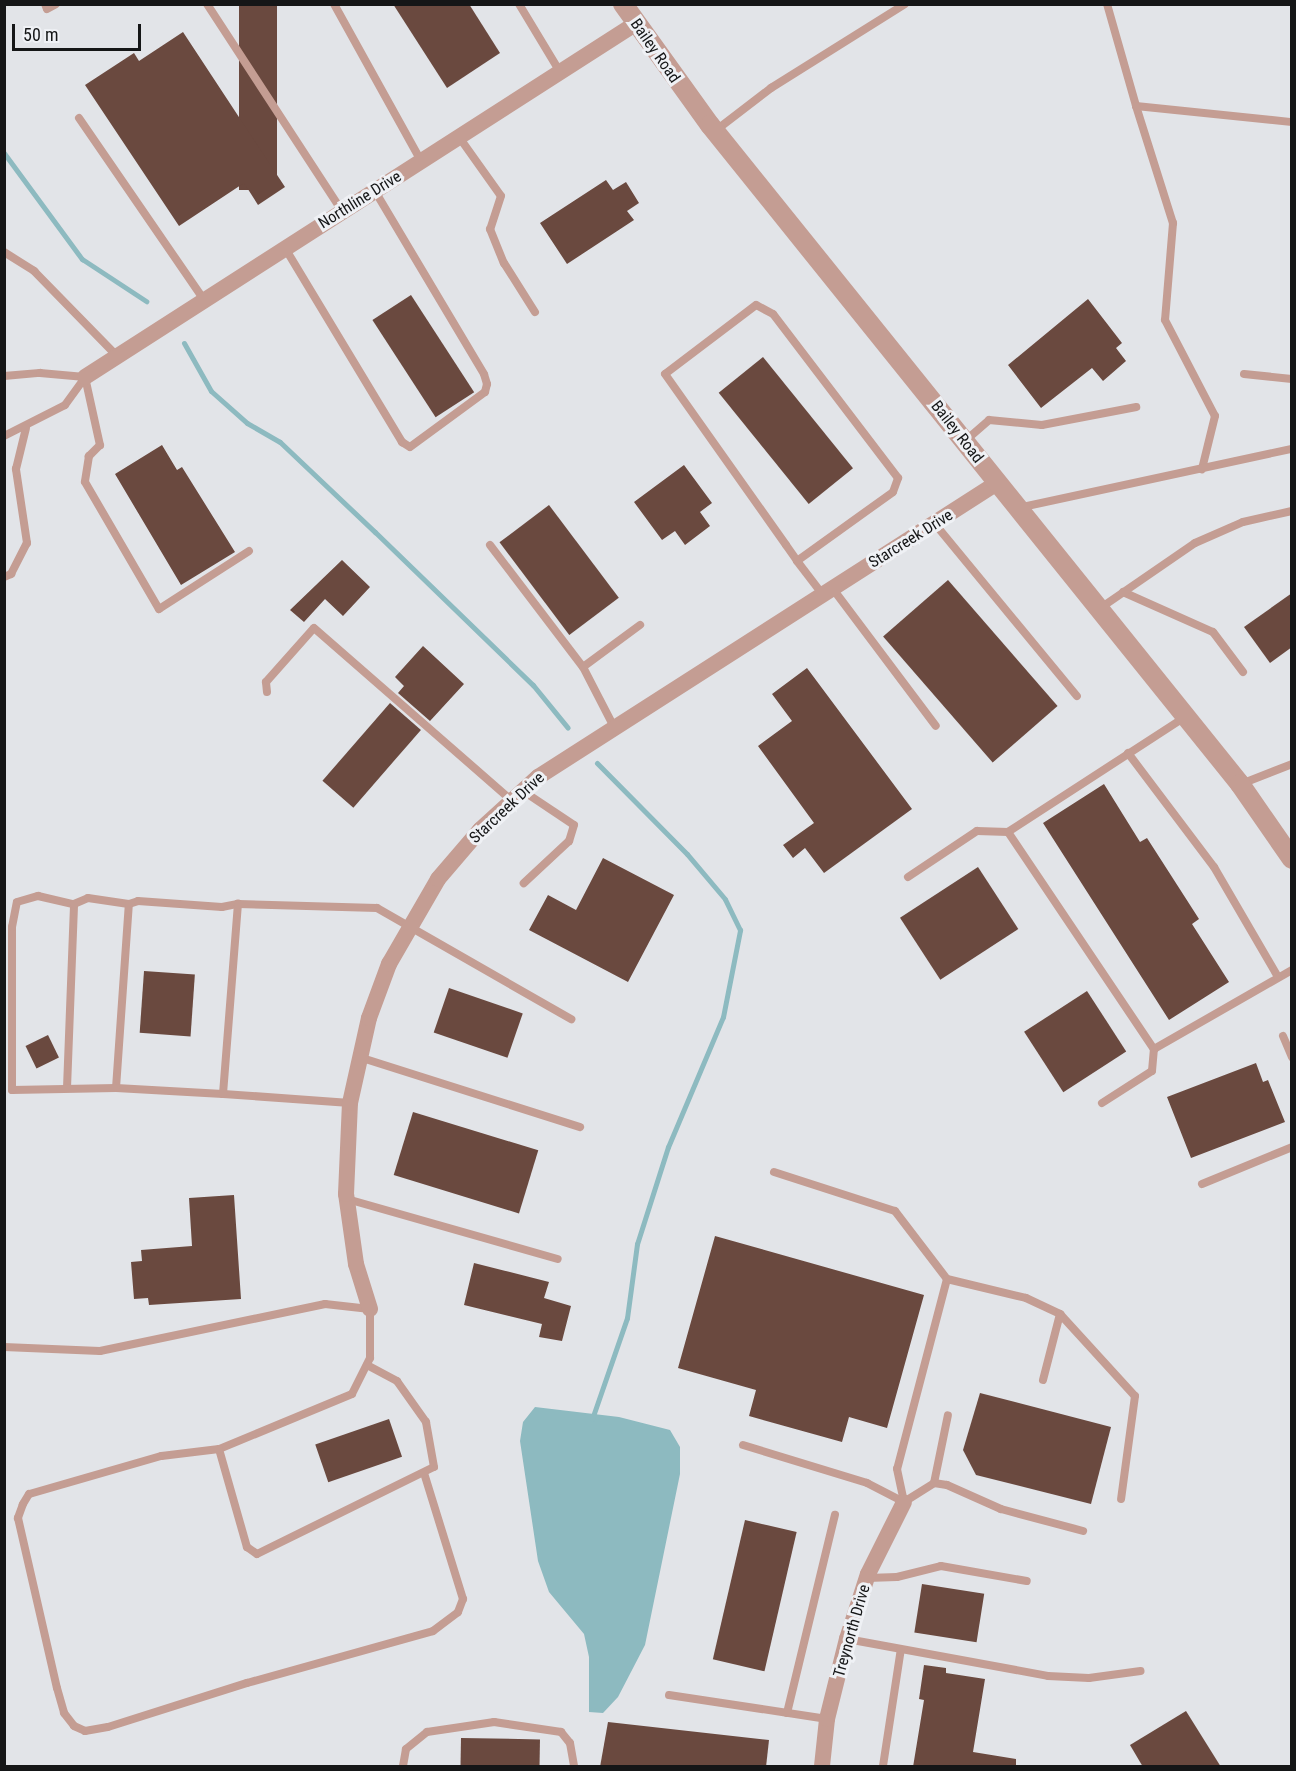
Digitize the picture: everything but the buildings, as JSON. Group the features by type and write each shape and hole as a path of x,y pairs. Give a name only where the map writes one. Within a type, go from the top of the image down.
{"street":[{"name":"Bailey Road","path":"623,4 635,24 715,131 1240,784 1292,859"},
{"name":"Northline Drive","path":"85,377 635,24"},
{"name":"Starcreek Drive","path":"370,1310 356,1264 347,1199 350,1103 359,1057 389,964 438,879 517,796 614,727 997,483"},
{"name":"Treynorth Drive","path":"822,1767 827,1719 847,1639 867,1578 904,1502"}],"lane":[{"path":"45,4 47,9 56,4"},
{"path":"207,4 342,211"},
{"path":"334,4 421,161"},
{"path":"519,4 560,72"},
{"path":"715,131 771,88 905,4"},
{"path":"1107,4 1173,223 1165,320 1215,416 1202,468"},
{"path":"1136,106 1292,122"},
{"path":"79,118 204,300"},
{"path":"459,137 501,196 490,229 504,263 535,312"},
{"path":"285,248 402,442 410,447 484,392 487,384 375,191"},
{"path":"4,252 34,271 117,356"},
{"path":"797,561 894,492 898,478 773,314 756,305 665,374 797,561 828,592 936,726"},
{"path":"4,376 40,373 85,377"},
{"path":"1244,374 1292,379"},
{"path":"4,436 26,428 64,405 85,377"},
{"path":"85,377 100,445 89,456 85,482 159,609 249,551"},
{"path":"965,441 989,420 1042,425 1136,407"},
{"path":"4,577 11,574 27,543 16,469 26,428"},
{"path":"1018,508 1292,449"},
{"path":"1098,609 1195,543 1243,522 1292,512"},
{"path":"935,524 1077,696"},
{"path":"490,545 583,667 614,727"},
{"path":"1123,592 1213,632 1244,672"},
{"path":"583,667 640,625"},
{"path":"267,692 266,682 314,628 517,796 574,825 568,841 524,883"},
{"path":"908,877 978,831 1008,832 1185,716"},
{"path":"1128,753 1214,867 1278,977"},
{"path":"1240,784 1292,764"},
{"path":"1008,832 1154,1049 1152,1071 1102,1103"},
{"path":"350,1103 116,1088 12,1090 12,927 17,902 38,896 74,904 88,898 129,904 138,901 222,907 238,904 336,909 367,906 410,925 571,1019"},
{"path":"67,1088 74,904"},
{"path":"116,1088 129,904"},
{"path":"223,1094 238,904"},
{"path":"1154,1049 1292,969"},
{"path":"1283,1036 1292,1057"},
{"path":"359,1057 580,1127"},
{"path":"1202,1184 1292,1147"},
{"path":"774,1172 895,1211 947,1279 1026,1298 1060,1314 1135,1396 1121,1499"},
{"path":"347,1199 558,1259"},
{"path":"904,1502 897,1469 947,1279"},
{"path":"4,1347 100,1351 325,1305 370,1310 367,1365 352,1394 219,1449 161,1456 29,1494 18,1518 57,1688 64,1713 74,1726 85,1731 108,1727 247,1683 433,1632 458,1612 463,1599 424,1473"},
{"path":"1042,1380 1060,1314"},
{"path":"219,1449 247,1547 257,1554 424,1473 436,1463 426,1422 397,1381 367,1365"},
{"path":"904,1502 934,1483 948,1415"},
{"path":"743,1445 867,1483 904,1502"},
{"path":"934,1483 1001,1509 1083,1531"},
{"path":"787,1713 835,1515"},
{"path":"867,1578 897,1577 941,1566 1027,1581"},
{"path":"847,1639 1048,1676 1089,1678 1141,1671"},
{"path":"883,1767 901,1649"},
{"path":"669,1695 827,1719"},
{"path":"403,1767 406,1749 427,1732 494,1722 561,1732 570,1743 574,1767"}],"water":[{"path":"535,1407 619,1417 670,1430 680,1447 680,1474 645,1645 618,1697 603,1713 589,1712 589,1657 584,1634 549,1592 538,1561 520,1441 523,1422"}],"waterway":[{"path":"4,153 82,259 146,301"},
{"path":"184,343 211,391 247,423 280,442 533,685 568,728"},
{"path":"592,1419 627,1318 637,1244 668,1147 723,1017 740,930 725,899 687,854 597,763"}]}
